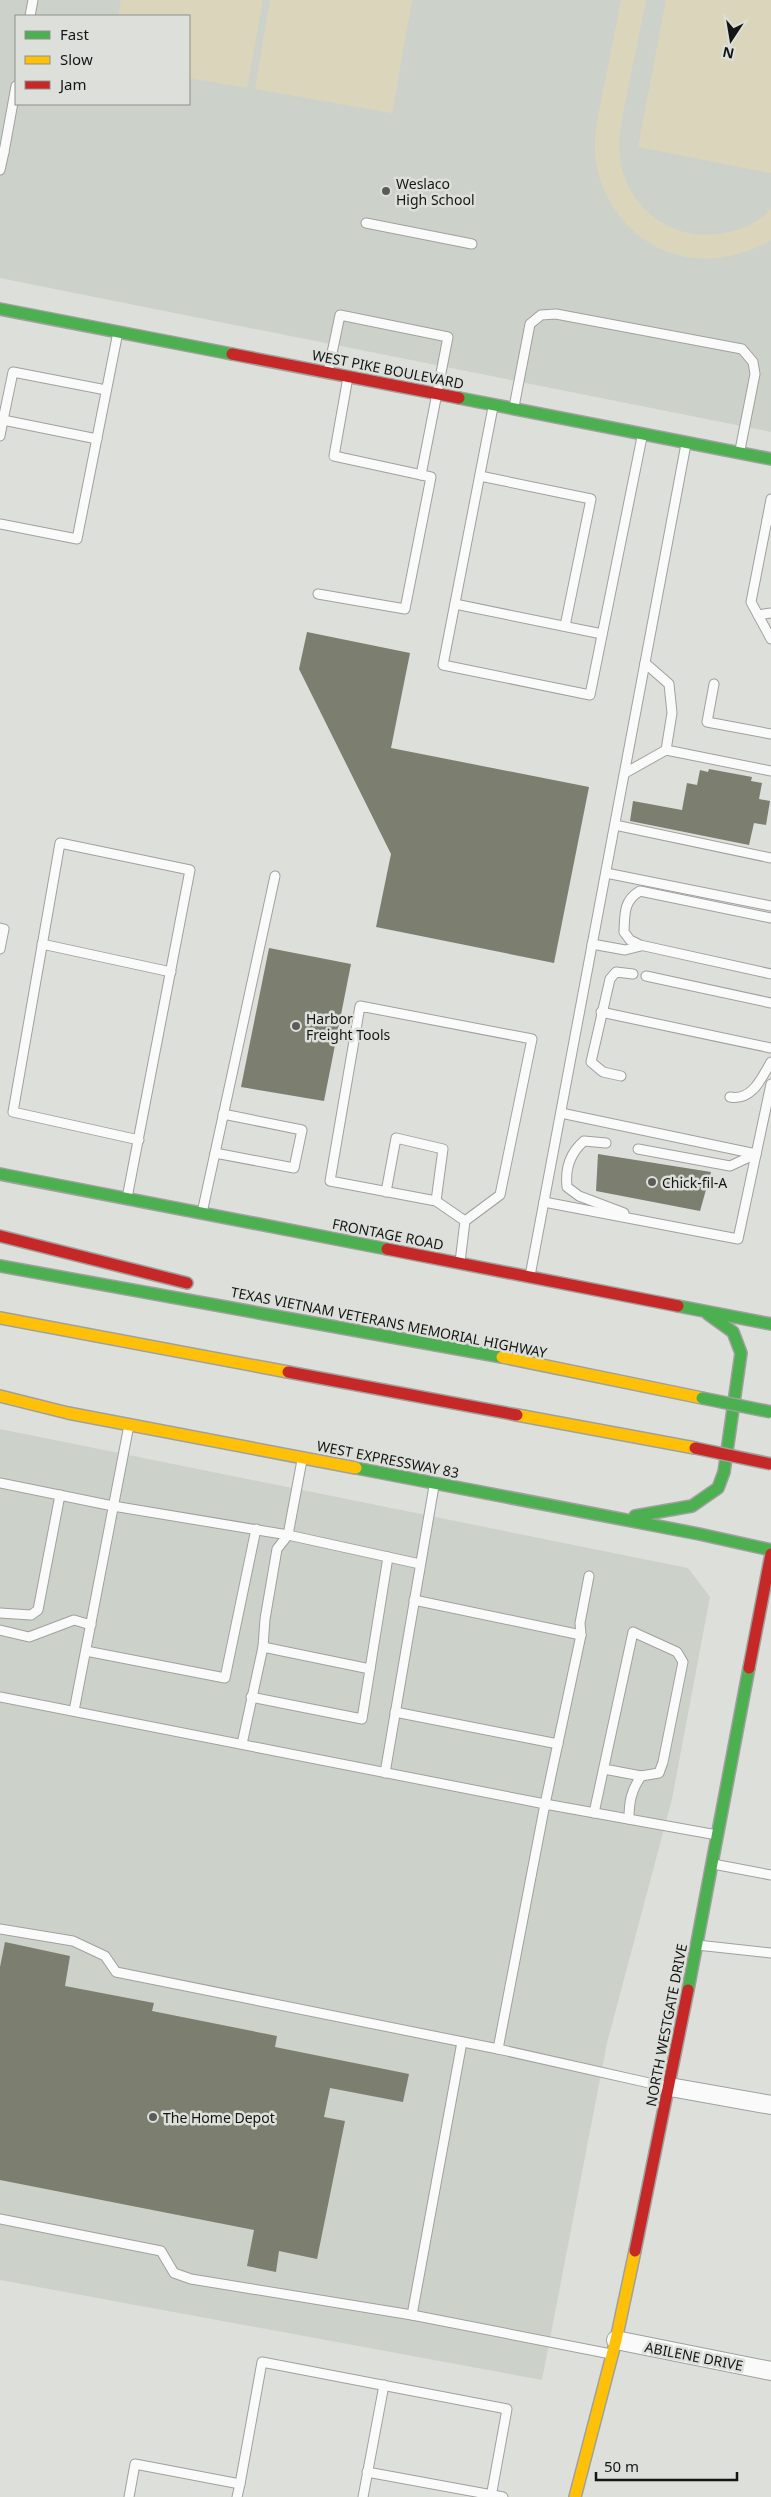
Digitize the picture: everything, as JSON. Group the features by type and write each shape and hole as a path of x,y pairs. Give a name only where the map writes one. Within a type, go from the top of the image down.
{"main road":[{"name":"WEST PIKE BOULEVARD","path":"0,309 771,459"},
{"name":"FRONTAGE ROAD","path":"0,1174 771,1324"},
{"path":"0,1236 201,1286"},
{"name":"TEXAS VIETNAM VETERANS MEMORIAL HIGHWAY","path":"0,1266 441,1345 771,1412"},
{"path":"268,1303 441,1345"},
{"path":"620,1519 692,1506 718,1488 721,1480 741,1353 733,1332 714,1317 696,1309"},
{"path":"0,1318 695,1448 771,1464"},
{"name":"WEST EXPRESSWAY 83","path":"0,1396 68,1413 620,1519 771,1550"},
{"name":"NORTH WESTGATE DRIVE","path":"575,2497 615,2347 670,2087 771,1554"}],"street":[{"path":"670,2087 771,2105"},
{"name":"ABILENE DRIVE","path":"615,2347 771,2371"}],"lane":[{"path":"30,15 33,0"},
{"path":"0,170 15,91"},
{"path":"366,223 472,244"},
{"path":"514,409 530,324 541,315 556,314 742,350 754,362 755,374 740,453"},
{"path":"328,373 340,315 448,337 421,475"},
{"path":"0,524 77,539 118,332"},
{"path":"0,436 5,391 13,372 106,390"},
{"path":"318,594 405,609 431,477 334,456 348,377"},
{"path":"494,405 443,665 590,695 642,434"},
{"path":"3,420 97,439"},
{"path":"530,1277 686,443"},
{"path":"480,476 591,498 565,626"},
{"path":"771,499 769,521 751,602 758,615 768,627 771,638"},
{"path":"455,604 602,634"},
{"path":"758,615 771,613"},
{"path":"645,663 669,684 672,713 666,750"},
{"path":"714,684 707,722 771,734"},
{"path":"625,773 666,750 771,771"},
{"path":"615,826 771,858"},
{"path":"127,1198 190,870 60,843 12,1112 138,1140"},
{"path":"606,873 771,906"},
{"path":"202,1213 275,876"},
{"path":"771,918 640,891 632,896 626,905 624,932 630,940 642,946 771,974"},
{"path":"0,928 4,929 0,949"},
{"path":"42,944 171,972"},
{"path":"592,944 625,950 642,946"},
{"path":"621,1076 603,1072 590,1062 610,979 616,972 633,974"},
{"path":"646,976 771,1003"},
{"path":"460,1263 465,1221 500,1195 532,1039 360,1006 330,1181 436,1200 465,1221"},
{"path":"601,1012 771,1048"},
{"path":"730,1097 739,1099 749,1095 771,1062"},
{"path":"544,1202 738,1239 771,1084"},
{"path":"561,1113 756,1154"},
{"path":"215,1153 294,1168 302,1130 223,1114"},
{"path":"386,1192 396,1138 443,1149 436,1200"},
{"path":"606,1143 584,1141 572,1151 566,1177 567,1187 579,1196 648,1222"},
{"path":"638,1149 730,1166 756,1154"},
{"path":"74,1711 129,1425"},
{"path":"242,1744 263,1647 265,1619 277,1549 288,1535 303,1458"},
{"path":"0,1483 113,1506 288,1535 420,1564"},
{"path":"385,1773 434,1483"},
{"path":"0,1613 31,1615 38,1610 60,1495"},
{"path":"86,1651 225,1678 256,1529"},
{"path":"252,1697 362,1719 388,1557"},
{"path":"498,2049 545,1804 581,1635 580,1623 590,1576"},
{"path":"414,1600 581,1635"},
{"path":"0,1630 29,1636 74,1620 91,1625"},
{"path":"594,1813 633,1632 677,1652 683,1662 663,1762 659,1773 640,1776 604,1769"},
{"path":"263,1647 370,1669"},
{"path":"0,1696 385,1773 718,1836"},
{"path":"396,1712 558,1744"},
{"path":"629,1819 632,1789 640,1776"},
{"path":"712,1864 771,1875"},
{"path":"0,1929 74,1942 105,1956 116,1972 498,2049 670,2087"},
{"path":"697,1945 771,1952"},
{"path":"412,2315 462,2042"},
{"path":"0,2219 161,2251 174,2273 191,2279 615,2347"},
{"path":"238,2497 262,2362 507,2409 491,2496"},
{"path":"363,2497 384,2385"},
{"path":"129,2497 135,2464 240,2484"},
{"path":"368,2472 503,2497"}],"shaded area":[{"name":"Weslaco High School","path":"0,0 771,0 771,432 0,278"},
{"path":"121,0 263,0 247,88 190,78 190,15 118,15"},
{"path":"270,0 412,0 392,113 255,89"},
{"path":"621,0 646,0 622,118 619,142 623,172 635,197 655,218 667,225 680,231 705,235 726,233 745,227 755,222 771,209 771,240 758,247 731,256 703,259 689,257 661,249 647,241 622,219 612,206 604,191 599,175 595,142 596,127"},
{"path":"666,0 771,0 771,173 638,147"},
{"path":"0,1429 688,1568 710,1597 672,1799 607,2043 542,2380 0,2280"}],"building":[{"path":"307,632 410,653 391,748 589,787 554,963 376,927 391,854 299,669"},
{"path":"709,769 752,777 751,781 762,783 759,799 770,801 766,825 754,823 749,845 630,821 633,801 682,810 687,783 697,785 700,770 708,772"},
{"name":"Harbor Freight Tools","path":"269,948 351,964 324,1101 241,1087"},
{"name":"Chick-fil-A","path":"598,1154 711,1172 700,1211 596,1191"},
{"name":"The Home Depot","path":"5,1942 70,1956 65,1986 154,2003 152,2011 277,2036 275,2047 409,2074 403,2102 330,2088 324,2117 345,2121 317,2259 279,2251 276,2272 247,2266 254,2230 0,2180 0,1967"}],"traffic: fast":[{"path":"0,309 232,354"},
{"path":"459,398 771,459"},
{"path":"0,1174 387,1249"},
{"path":"0,1266 502,1357"},
{"path":"678,1306 771,1324"},
{"path":"635,1516 692,1506 718,1488 724,1472 741,1353 733,1332 708,1314"},
{"path":"702,1398 771,1412"},
{"path":"356,1468 699,1534 771,1550"},
{"path":"688,1990 749,1668"}],"traffic: slow":[{"path":"0,1318 288,1372"},
{"path":"502,1357 702,1398"},
{"path":"0,1396 68,1413 356,1468"},
{"path":"517,1415 695,1448"},
{"path":"575,2497 616,2340 635,2251"}],"traffic: jam":[{"path":"232,354 459,398"},
{"path":"0,1236 187,1283"},
{"path":"387,1249 678,1306"},
{"path":"288,1372 517,1415"},
{"path":"695,1448 771,1464"},
{"path":"749,1668 771,1554"},
{"path":"635,2251 688,1990"}],"place":[{"name":"Weslaco High School","path":"386,191"},
{"name":"Harbor Freight Tools","path":"296,1026"},
{"name":"Chick-fil-A","path":"652,1182"},
{"name":"The Home Depot","path":"153,2117"}]}
